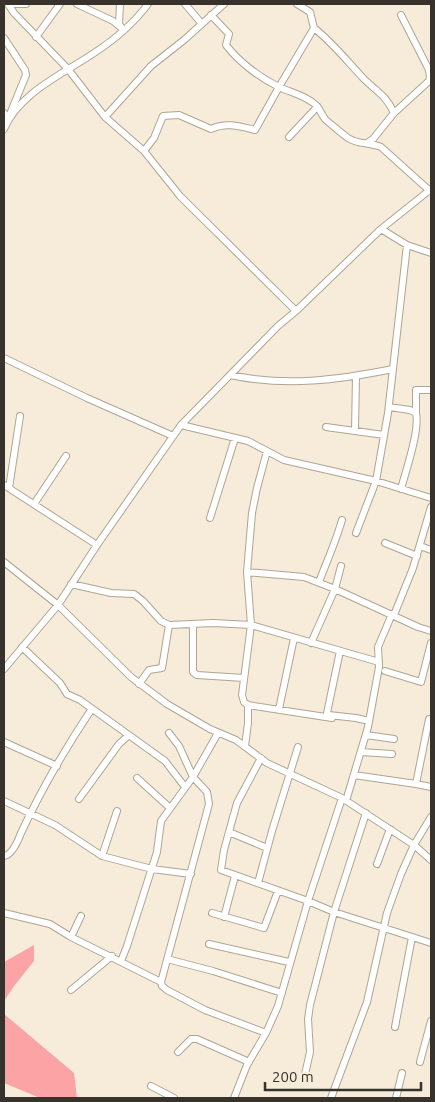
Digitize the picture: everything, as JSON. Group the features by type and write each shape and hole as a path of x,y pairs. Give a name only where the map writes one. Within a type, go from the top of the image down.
{"street":[{"path":"8,4 26,4"},
{"path":"8,4 36,37 68,69 105,117 144,151 180,196 296,311"},
{"path":"36,37 60,4"},
{"path":"77,4 113,21 124,30"},
{"path":"120,4 119,24 124,30"},
{"path":"6,116 39,87 95,53 124,30 140,15 148,4"},
{"path":"184,4 202,24"},
{"path":"105,117 151,66 224,4"},
{"path":"298,4 310,12 314,28 327,38 364,79 389,101 394,113"},
{"path":"4,669 58,605 97,545 181,425 278,326 382,229 430,190 381,147 371,143 359,144 347,138 327,121 317,106 300,95 279,87 259,76 228,48 226,45 229,34 211,15"},
{"path":"366,143 373,140 394,113 429,81 430,77 401,15"},
{"path":"144,151 154,138 163,116 179,115 210,129 219,125 235,125 255,130 314,28"},
{"path":"4,38 26,70 26,74 6,116 4,129"},
{"path":"290,137 317,106"},
{"path":"382,229 407,245 431,253"},
{"path":"356,533 376,481 389,407 407,245"},
{"path":"4,358 172,436"},
{"path":"230,374 255,380 276,382 319,381 393,369"},
{"path":"355,431 356,376"},
{"path":"401,489 416,429 416,390 431,390"},
{"path":"389,407 410,410 416,413"},
{"path":"20,416 7,487 97,545"},
{"path":"181,425 248,441 284,460 376,481 431,498"},
{"path":"326,427 384,435"},
{"path":"210,518 235,438"},
{"path":"267,451 256,488 252,513 248,572 251,624 242,695 244,702 248,705 333,718"},
{"path":"34,504 66,456"},
{"path":"234,1098 249,1062 266,1033 282,993 289,962 308,901 354,775 366,735 379,662 378,647 405,590 431,507"},
{"path":"319,582 330,552 336,543 342,520"},
{"path":"385,543 417,556"},
{"path":"420,546 431,550"},
{"path":"4,562 58,605 139,684 167,704 218,733 229,736 260,758 344,799 414,845 431,860"},
{"path":"312,643 335,589 341,566"},
{"path":"248,572 304,577 431,631"},
{"path":"71,584 111,593 134,594 161,620 169,625 251,624 379,662"},
{"path":"193,624 193,672 197,675 244,678"},
{"path":"139,684 148,671 162,668 169,625"},
{"path":"279,709 294,638"},
{"path":"385,671 421,682 431,643"},
{"path":"22,647 60,683 67,694 80,700 91,710 164,761 185,787"},
{"path":"340,651 327,713 329,715 369,721"},
{"path":"245,746 249,713 248,705"},
{"path":"4,856 9,854 18,841 31,813 73,737 91,710"},
{"path":"416,784 431,717"},
{"path":"161,982 209,804 207,792 193,777 179,746 169,733"},
{"path":"121,961 160,842 160,825 193,777 218,733"},
{"path":"79,799 119,744 129,735"},
{"path":"366,735 394,739"},
{"path":"4,742 57,766"},
{"path":"258,883 298,747"},
{"path":"361,752 392,754"},
{"path":"260,758 237,803 222,870 334,912 431,943"},
{"path":"354,775 431,787"},
{"path":"136,778 170,808"},
{"path":"4,801 55,825 102,856 152,868 191,874"},
{"path":"102,856 118,811"},
{"path":"304,1079 310,1052 308,1019 310,1005 334,912 366,814"},
{"path":"331,1098 367,1002 383,928 401,874 414,845 431,817"},
{"path":"378,864 390,829"},
{"path":"229,832 267,848"},
{"path":"224,917 235,876"},
{"path":"212,914 264,928 278,890"},
{"path":"4,913 50,924 71,937 161,982 162,986 167,990 204,1010 266,1033"},
{"path":"71,937 81,916"},
{"path":"395,1028 412,937"},
{"path":"209,944 289,962"},
{"path":"72,990 112,956"},
{"path":"168,959 282,993"},
{"path":"420,1062 431,1021"},
{"path":"178,1052 191,1039 197,1039 249,1062"},
{"path":"397,1098 402,1074"},
{"path":"151,1086 174,1098"}],"shaded area":[{"path":"34,945 34,961 4,1001 4,962"},
{"path":"4,1014 74,1073 77,1098 40,1098 4,1083"}]}
